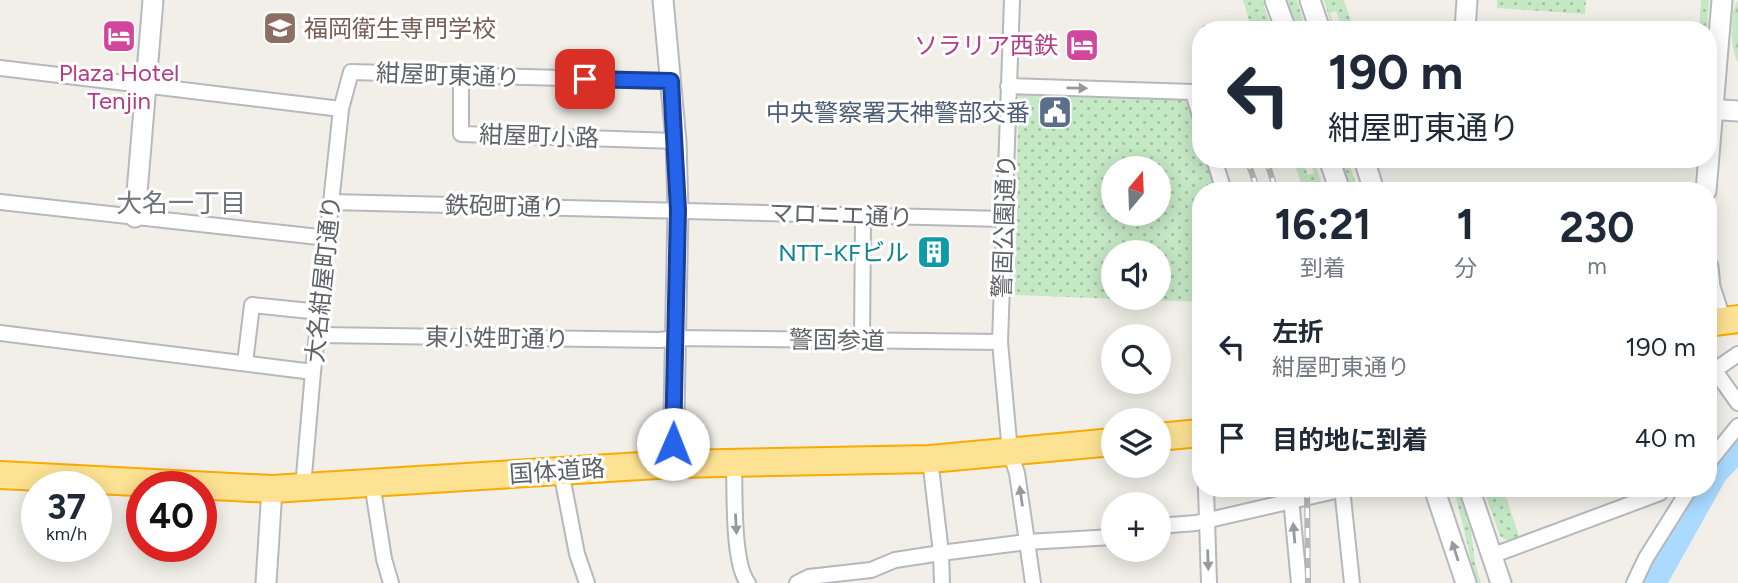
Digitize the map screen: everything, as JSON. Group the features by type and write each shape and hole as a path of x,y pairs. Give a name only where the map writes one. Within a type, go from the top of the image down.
{"highway":[{"path":"1171,436 1192,434"},
{"name":"国体道路","path":"0,475 272,489 673,464 930,459 1101,443"}],"street":[{"path":"135,217 153,0"},
{"path":"663,0 676,141 678,210 673,464"},
{"name":"警固公園通り","path":"1012,0 1000,342 1010,452 1017,472 1033,583"},
{"path":"1275,0 1283,21"},
{"path":"1310,0 1317,21"},
{"path":"1466,21 1467,0"},
{"path":"1717,50 1722,0"},
{"path":"0,68 341,109"},
{"name":"紺屋町東通り","path":"351,72 671,81"},
{"name":"大名紺屋町通り","path":"303,487 341,109 351,72"},
{"name":"紺屋町小路","path":"461,75 461,134 676,141"},
{"path":"1009,86 1192,92"},
{"path":"1717,109 1738,111"},
{"path":"0,202 328,238"},
{"name":"鉄砲町通り","path":"332,202 678,210"},
{"name":"マロニエ通り","path":"678,210 1004,219"},
{"path":"862,341 863,216"},
{"path":"245,363 252,305 320,312"},
{"path":"0,333 313,372"},
{"name":"東小姓町通り","path":"318,335 660,341 675,338"},
{"name":"警固参道","path":"675,338 1000,342"},
{"path":"1717,364 1738,354"},
{"path":"1717,373 1738,402"},
{"path":"1717,452 1738,426"},
{"path":"930,459 942,583"},
{"path":"734,463 738,558 748,583"},
{"path":"561,471 577,554 586,583"},
{"path":"372,483 384,559 391,583"},
{"path":"266,583 272,489"},
{"path":"1206,497 1209,583"},
{"path":"1171,524 1207,520 1281,497"},
{"path":"1291,497 1299,583"},
{"path":"1345,497 1352,583"},
{"path":"1437,497 1466,583"},
{"path":"1472,497 1501,583"},
{"path":"1492,556 1644,497"},
{"path":"1662,497 1671,518"},
{"path":"1634,583 1646,558 1684,497"},
{"path":"797,583 809,577 871,570 895,560 941,553 1027,542 1101,538"}],"green space":[{"path":"1243,0 1262,0 1269,21 1249,21"},
{"path":"1286,0 1297,0 1303,21 1293,21"},
{"path":"1324,0 1344,0 1351,21 1340,21 1336,11 1330,13 1330,21"},
{"path":"1497,0 1586,0 1585,14 1497,8"},
{"path":"1701,0 1709,0 1708,21 1700,21"},
{"path":"1738,1 1738,62 1733,50 1732,31 1733,13"},
{"path":"1019,90 1192,95 1192,168 1214,168 1218,182 1192,182 1192,302 1171,301 1171,240 1101,240 1101,298 1014,295"},
{"path":"1296,168 1305,168 1308,175 1314,173 1312,168 1317,168 1321,182 1301,182"},
{"path":"1343,168 1351,168 1355,182 1347,182"},
{"path":"1456,497 1460,497 1471,530 1475,563 1481,583 1477,583"},
{"path":"1486,497 1506,497 1520,539 1507,540 1500,536"}],"water":[{"path":"1738,432 1738,467 1725,481 1717,495 1717,457"},
{"path":"1689,497 1716,497 1668,583 1638,583"}],"railway":[{"path":"1250,168 1255,182"},
{"path":"1269,168 1273,182"},
{"path":"1307,497 1308,583"}],"place":[{"name":"福岡衛生専門学校","path":"280,28"},
{"name":"Plaza Hotel Tenjin","path":"119,36"},
{"name":"ソラリア西鉄","path":"1082,45"},
{"name":"中央警察署天神警部交番","path":"1055,112"},
{"name":"NTT-KFビル","path":"934,252"}],"district":[{"name":"大名一丁目","path":"181,203"}],"route":[{"path":"585,79 671,81 678,210 673,444"}]}
